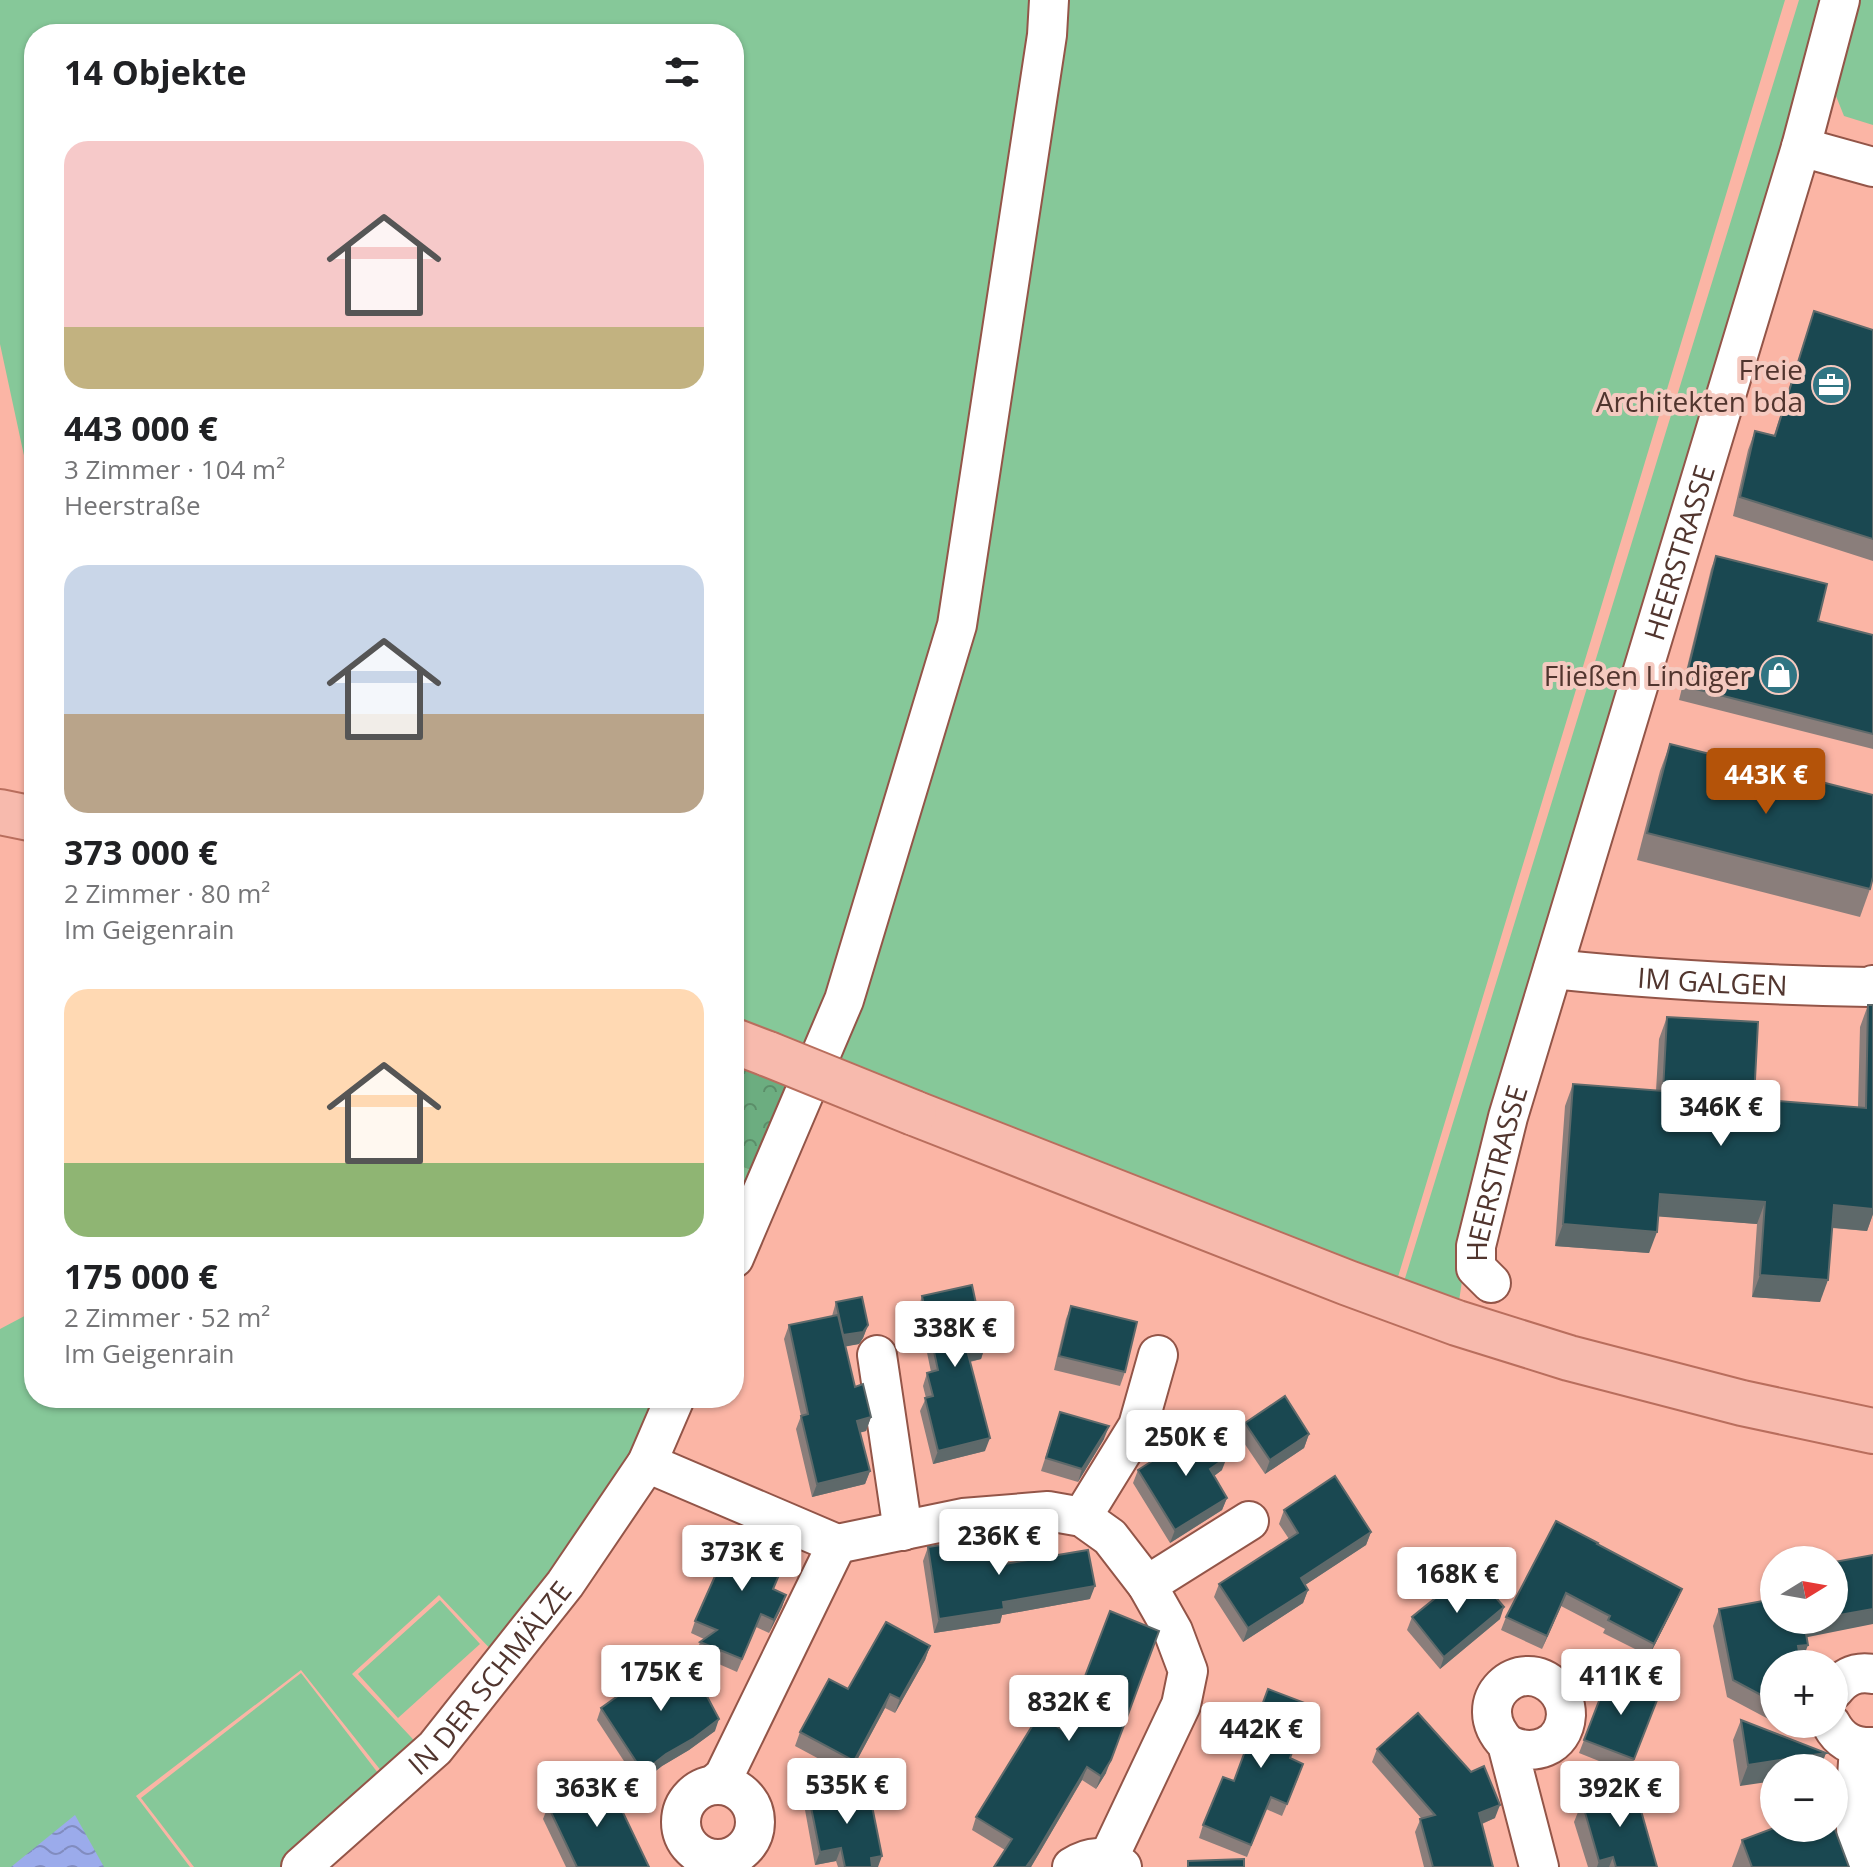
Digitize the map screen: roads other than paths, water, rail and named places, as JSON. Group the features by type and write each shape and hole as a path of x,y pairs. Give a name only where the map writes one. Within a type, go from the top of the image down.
{"main road":[{"path":"0,812 24,817"},
{"path":"751,1047 1348,1283 1457,1323 1569,1358 1742,1403 1873,1431"}],"street":[{"path":"744,1235 844,1000 957,625 1047,35 1049,0"},
{"name":"HEERSTRASSE","path":"1491,1283 1476,1268 1476,1246 1508,1117 1801,147 1840,0"},
{"path":"1801,147 1873,167"},
{"name":"IM GALGEN","path":"1553,969 1635,977 1831,986 1873,985"},
{"path":"877,1355 903,1531"},
{"path":"1082,1517 1138,1426 1158,1355"},
{"name":"IN DER SCHMÄLZE","path":"301,1867 435,1748 565,1584 647,1463 671,1408"},
{"path":"647,1463 837,1544 963,1518 1048,1511 1082,1517 1110,1537 1147,1585 1173,1631 1188,1671 1181,1705 1101,1864"},
{"path":"1147,1585 1249,1521"},
{"path":"715,1784 724,1776 837,1544"},
{"path":"1848,1677 1863,1672 1873,1674"},
{"path":"1854,1739 1858,1867"},
{"path":"1507,1744 1539,1867"}],"water":[{"path":"75,1815 104,1867 11,1867"}],"place":[{"name":"Freie Architekten bda","path":"1831,385"},
{"name":"Fließen Lindiger","path":"1779,675"}]}
